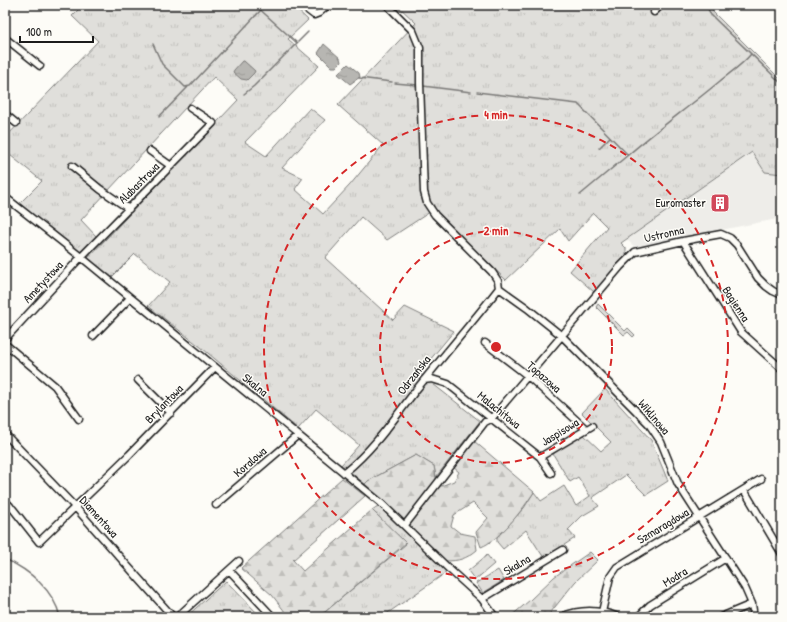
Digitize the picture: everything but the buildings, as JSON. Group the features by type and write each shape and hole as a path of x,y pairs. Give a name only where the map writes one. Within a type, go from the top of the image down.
{"street":[{"path":"301,5 314,15 319,13 328,5"},
{"path":"388,5 413,31 420,50 424,192 427,203 435,215 492,272 498,281 499,288"},
{"path":"654,12 661,5"},
{"path":"5,38 40,66"},
{"name":"Alabastrowa","path":"81,257 212,123 190,108"},
{"path":"5,114 16,123"},
{"path":"150,151 171,166"},
{"path":"72,166 100,189 129,209"},
{"name":"Skalna","path":"5,197 81,257 381,503 482,599 495,617"},
{"name":"Ustronna","path":"405,525 485,422 491,419 620,267 635,252 715,235 726,236 737,245 758,278 773,291 782,294"},
{"name":"Bagienna","path":"683,241 741,332 782,369"},
{"name":"Ametystowa","path":"5,339 81,257"},
{"name":"Wiklinowa","path":"499,288 562,336 652,428 663,446 678,484 745,588 752,604 754,617"},
{"name":"Odrzańska","path":"344,473 371,448 384,433 424,380 499,288"},
{"path":"93,336 130,298"},
{"name":"Topazowa","path":"485,343 528,376 589,428"},
{"path":"5,344 55,386 79,419"},
{"name":"Brylantowa","path":"5,501 39,542 76,508 215,367"},
{"name":"Malachitowa","path":"424,380 432,379 445,382 540,457 551,472"},
{"path":"138,380 171,413"},
{"name":"Jaspisowa","path":"540,457 589,428"},
{"name":"Diamentowa","path":"5,434 76,508 173,617"},
{"name":"Koralowa","path":"216,505 298,435"},
{"name":"Szmaragdowa","path":"602,612 610,577 617,567 761,479"},
{"path":"744,490 782,554"},
{"name":"Skalna","path":"482,599 563,550"},
{"name":"Modra","path":"638,617 650,605 726,558"},
{"path":"177,617 239,561"},
{"path":"229,570 274,617"},
{"path":"721,617 752,604"},
{"path":"561,617 579,611 602,612 618,617"}],"shaded area":[{"path":"752,152 765,172 782,174 782,218 635,247 626,239"}],"green space":[{"path":"83,5 292,5 308,20 288,39 319,66 245,142 266,156 310,108 325,120 282,168 303,178 295,189 323,214 350,185 383,145 338,105 416,23 397,5 647,5 654,12 661,5 716,5 712,11 782,81 782,174 765,172 752,152 621,243 626,248 626,256 594,292 570,271 607,227 593,213 568,241 560,229 506,280 433,210 387,240 361,217 325,258 393,320 405,307 454,331 419,373 480,421 436,477 434,466 416,455 365,484 341,465 359,445 316,409 298,429 202,348 148,306 170,282 135,254 111,278 87,259 238,100 214,77 81,220 97,237 80,253 19,204 42,181 5,151 5,138 98,41 72,16"},
{"path":"598,304 625,331 628,328 635,335 633,337 628,332 624,335 596,307"},
{"path":"605,389 651,440 668,481 646,495 626,475 592,498 599,506 582,516 568,530 575,538 544,558 526,530 503,549 497,542 497,537 524,508 534,492 541,501 564,486 576,506 590,496 578,477 570,482 553,454 583,434 601,451 611,442 582,413"},
{"path":"474,441 534,492 524,507 503,531 496,538 481,547 476,532 488,518 473,503 454,515 451,526 460,533 475,536 477,550 462,559 445,561 365,484 416,455 434,466 437,484 441,486 454,481 459,472 453,467"},
{"path":"342,478 365,496 293,560 303,571 372,510 406,543 319,617 289,617 272,595 241,568"},
{"path":"378,506 447,572 382,617 319,617 406,544 372,510"},
{"path":"590,552 598,560 575,582 547,617 510,617 554,577"},
{"path":"487,555 494,564 475,580 468,571"},
{"path":"498,570 504,580 483,593 476,583"},
{"path":"226,581 261,617 186,617"}],"water":[{"path":"324,44 340,58 341,62 336,67 332,67 318,53"},
{"path":"242,61 244,61 255,71 247,80 241,79 233,72"},
{"path":"348,64 359,73 360,77 350,84 338,74"}],"waterway":[{"path":"255,5 297,43 308,32"},
{"path":"712,5 708,9 711,15 782,84"},
{"path":"153,44 162,64 185,87 190,86 261,10"},
{"path":"244,94 297,43"},
{"path":"477,92 578,104 628,155 744,62 751,54"},
{"path":"359,78 392,82"},
{"path":"395,83 417,85"},
{"path":"423,86 471,92"},
{"path":"159,117 188,87"},
{"path":"599,148 610,137"},
{"path":"580,195 628,155"},
{"path":"5,559 23,569 39,582 52,598 60,617"}],"place":[{"name":"Euromaster","path":"720,203"}]}
